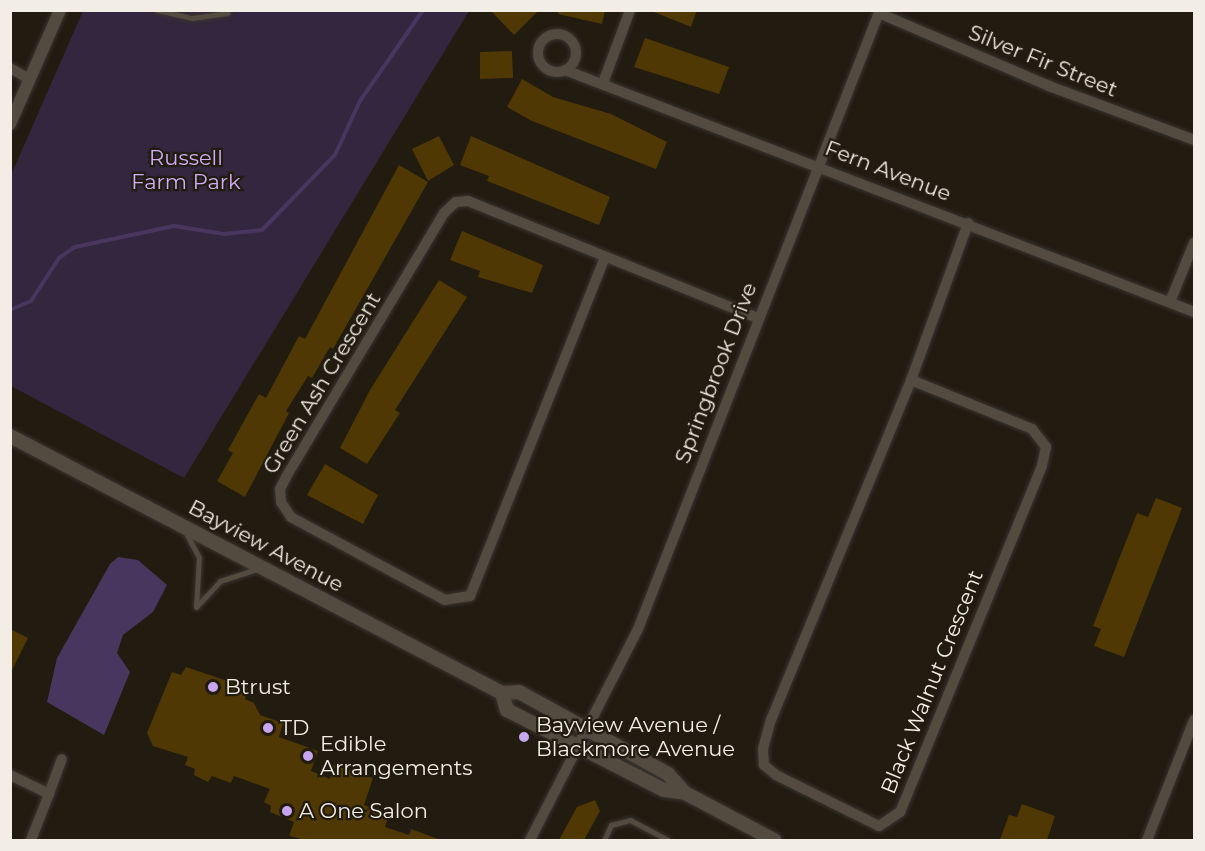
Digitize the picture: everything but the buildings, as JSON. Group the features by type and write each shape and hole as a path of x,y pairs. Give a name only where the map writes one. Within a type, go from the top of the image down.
{"main road":[{"name":"Bayview Avenue","path":"10,436 502,693 519,692 668,774 685,793"},
{"name":"Bayview Avenue","path":"502,693 507,710 664,790 685,793 774,840"}],"street":[{"path":"10,124 60,10"},
{"path":"603,83 630,10"},
{"name":"Silver Fir Street","path":"880,12 1049,86 1194,140"},
{"name":"Springbrook Drive","path":"530,840 638,629 758,318 880,12"},
{"path":"10,68 29,79"},
{"name":"Fern Avenue","path":"565,70 819,165 1194,312"},
{"name":"Green Ash Crescent","path":"605,257 471,596 445,600 291,517 281,502 280,489 286,477 444,213 456,202 468,201 758,318"},
{"name":"Black Walnut Crescent","path":"911,380 1032,429 1046,447 1042,466 900,812 879,826 776,775 764,765 763,749 771,720 911,380 968,223"},
{"path":"1170,302 1194,243"},
{"path":"1147,840 1194,720"},
{"path":"31,840 62,759"},
{"path":"10,775 49,794"}],"lane":[{"path":"157,10 192,18 228,13"},
{"path":"183,526 199,557 196,607 220,581 263,568"},
{"path":"604,840 611,825 630,820 668,840"}],"green space":[{"name":"Russell Farm Park","path":"83,11 469,11 184,478 11,386 11,175"}],"shaded area":[{"path":"118,557 138,560 167,585 153,612 123,635 117,653 130,672 104,735 47,702 57,658 110,564"}],"waterway":[{"path":"10,310 31,301 59,258 75,247 174,226 224,234 262,230 335,155 360,101 423,10"}],"place":[{"name":"Btrust","path":"213,687"},
{"name":"TD","path":"268,728"},
{"name":"Bayview Avenue / Blackmore Avenue","path":"524,737"},
{"name":"Edible Arrangements","path":"308,756"},
{"name":"A One Salon","path":"287,811"}]}
